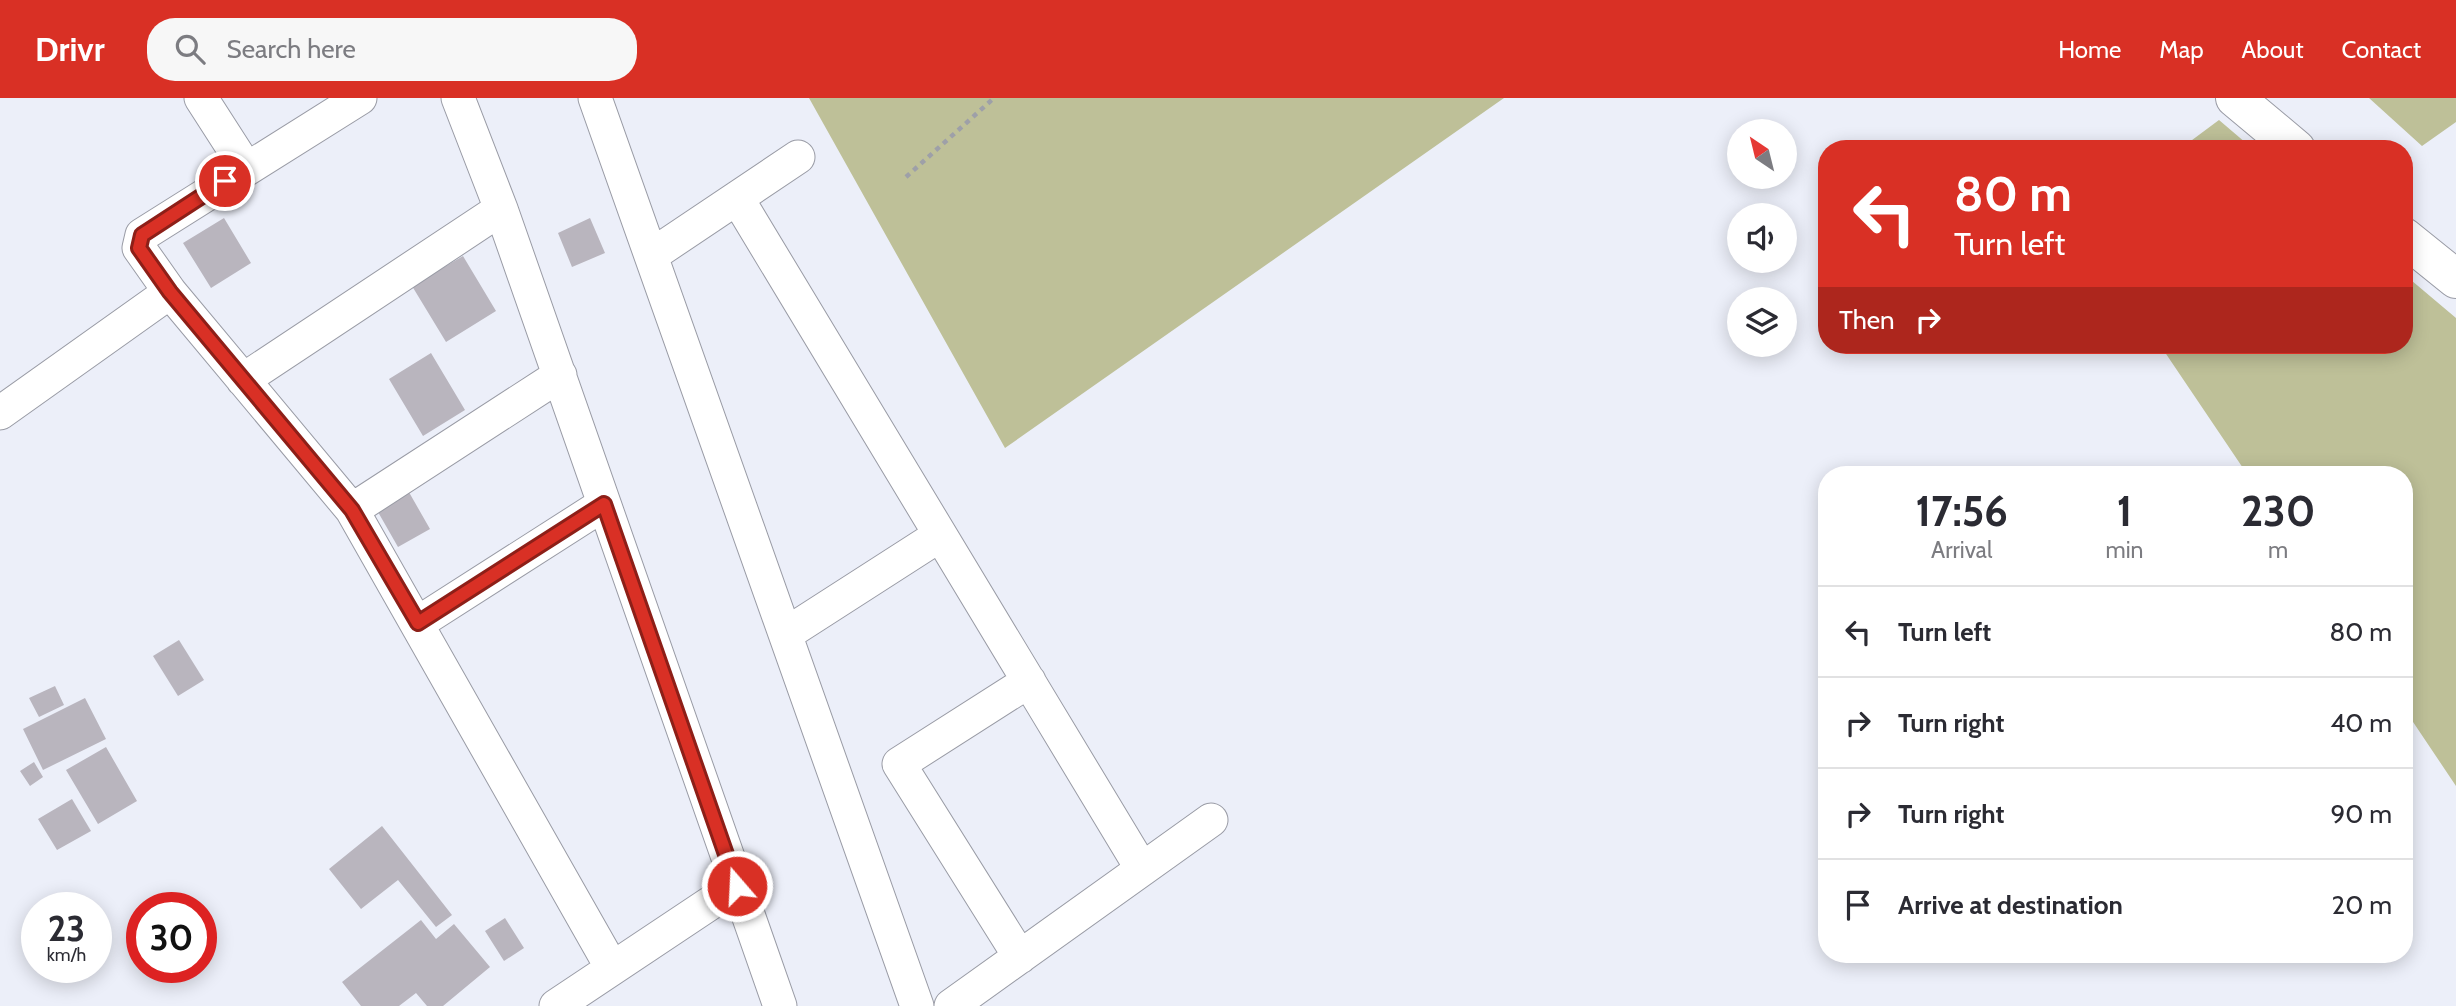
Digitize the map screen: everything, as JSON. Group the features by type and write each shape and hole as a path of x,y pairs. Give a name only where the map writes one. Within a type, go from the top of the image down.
{"main road":[{"path":"2235,98 2285,140"},
{"path":"2413,244 2456,279"}],"street":[{"path":"201,98 246,168"},
{"path":"360,98 142,235 139,248 170,292 352,510 611,968"},
{"path":"458,98 501,208 780,1006"},
{"path":"595,98 918,1006"},
{"path":"652,255 798,157"},
{"path":"737,198 1142,869"},
{"path":"243,380 501,208"},
{"path":"0,413 170,292"},
{"path":"352,510 560,376"},
{"path":"418,623 604,504"},
{"path":"786,634 940,535"},
{"path":"1020,957 899,764 1029,681"},
{"path":"951,1006 1211,820"},
{"path":"567,1003 611,968 737,886"}],"path":[{"path":"906,177 995,98"}],"green space":[{"path":"809,98 1504,98 1005,448"},
{"path":"2369,98 2456,98 2456,122 2422,146"},
{"path":"2219,120 2242,140 2192,140"},
{"path":"2413,282 2456,318 2456,786 2413,722 2413,466 2242,466 2166,354 2413,354"}],"building":[{"path":"224,218 251,263 211,288 183,243"},
{"path":"590,218 605,253 572,267 558,233"},
{"path":"463,256 496,311 446,342 412,286"},
{"path":"431,353 465,410 423,436 389,379"},
{"path":"406,487 430,529 398,547 374,505"},
{"path":"179,640 204,680 178,696 153,656"},
{"path":"55,686 64,705 39,717 29,698"},
{"path":"85,698 106,739 43,770 23,729"},
{"path":"106,747 137,801 98,824 66,770"},
{"path":"34,762 43,777 30,786 20,771"},
{"path":"72,799 91,831 57,850 38,819"},
{"path":"382,826 452,915 436,927 398,880 361,909 329,869"},
{"path":"505,918 524,948 504,961 485,931"},
{"path":"421,920 436,939 454,924 490,967 443,1006 427,1006 416,993 399,1006 361,1006 342,982"}],"route":[{"path":"225,181 142,235 139,248 170,292 352,510 418,623 604,504 737,886"}]}
